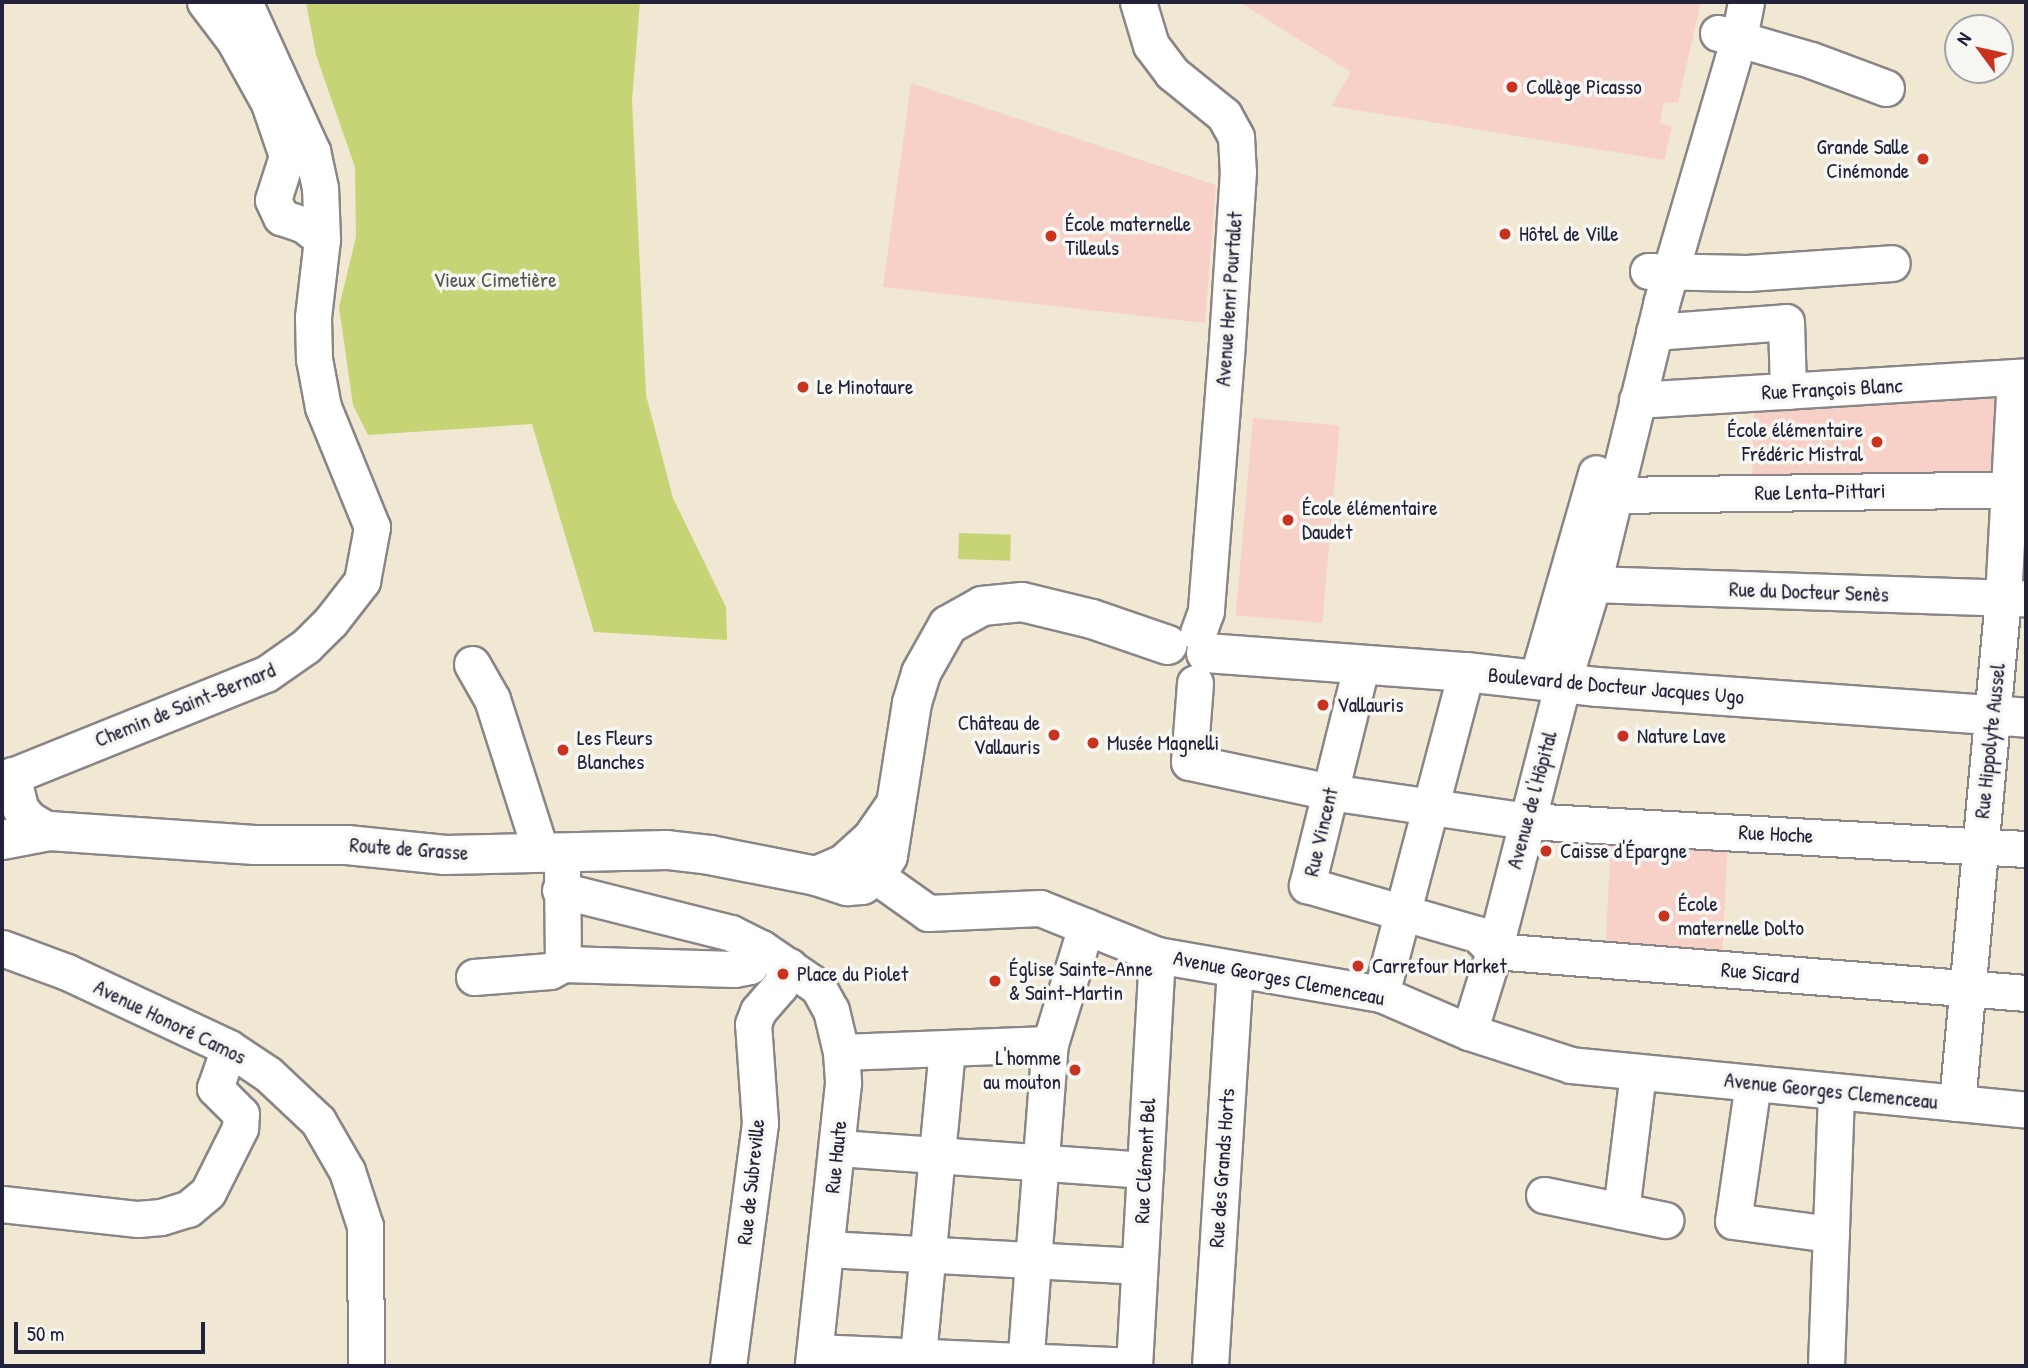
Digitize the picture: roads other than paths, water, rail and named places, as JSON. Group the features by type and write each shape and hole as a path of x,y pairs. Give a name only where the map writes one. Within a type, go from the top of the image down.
{"main road":[{"name":"Boulevard de Docteur Jacques Ugo","path":"876,876 888,856 894,807 921,673 948,625 982,606 1023,602 1104,622 1192,653 1361,667 1466,672 2009,717"},
{"name":"Boulevard de Docteur Jacques Ugo","path":"816,876 844,864 871,840 894,807"},
{"name":"Route de Grasse","path":"2,840 49,831 255,845 347,845 554,865 667,850 710,855 816,876"},
{"path":"816,876 847,886 862,885 876,876"}],"street":[{"path":"205,2 234,40 269,103 287,156 273,200 281,217 304,225 322,239"},
{"name":"Chemin de Saint-Bernard","path":"7,777 266,674 306,646 331,621 362,581 372,527 323,407 314,359 313,317 322,239 320,188 312,151 244,2"},
{"name":"Avenue Henri Pourtalet","path":"1138,2 1151,45 1171,73 1224,115 1236,136 1238,171 1206,611 1192,653 1189,762 1204,766"},
{"name":"Avenue de l'Hôpital","path":"1469,1032 1494,951 1526,821 1550,681 1586,572 1636,382 1659,271 1727,24 1746,2"},
{"path":"1727,24 1886,88"},
{"path":"1659,271 1747,273 1892,262"},
{"path":"1650,324 1786,322 1788,391"},
{"name":"Rue François Blanc","path":"1636,382 1788,391 2020,377"},
{"name":"Rue Hippolyte Aussel","path":"1957,1103 1979,845 2009,717 2015,598 2020,377"},
{"name":"Rue Lenta-Pittari","path":"1604,502 2017,489"},
{"name":"Rue du Docteur Senès","path":"1586,572 2015,598"},
{"path":"472,664 492,699 554,865 563,964"},
{"name":"Rue Vincent","path":"1361,667 1307,885 1477,934 1494,951"},
{"path":"1381,994 1400,913 1466,672"},
{"name":"Rue Hoche","path":"1204,766 1330,792 1526,821 2026,849"},
{"path":"7,777 20,807 29,819 49,831"},
{"name":"Rue Haute","path":"554,865 731,933 775,957 818,987 831,1010 841,1052 843,1083 814,1359"},
{"name":"Avenue Georges Clemenceau","path":"876,876 928,913 1040,908 1157,955 1381,994 1469,1032 1571,1065 2026,1110"},
{"path":"1025,1363 1050,1044 1086,926"},
{"name":"Avenue Honoré Camos","path":"2,948 67,972 229,1048 268,1074 297,1098 318,1122 347,1171 365,1226 366,1366"},
{"name":"Rue Sicard","path":"1494,951 1967,991 2026,993"},
{"name":"Rue Clément Bel","path":"1134,1366 1157,955"},
{"path":"474,977 550,971 563,964 734,969 775,957"},
{"name":"Rue de Subreville","path":"728,1366 760,1123 753,1024 758,1011 780,986 775,957"},
{"name":"Rue des Grands Horts","path":"1210,1366 1235,970"},
{"path":"841,1052 1050,1044"},
{"path":"2,1204 138,1219 160,1217 188,1209 208,1192 240,1128 241,1114 215,1088 229,1048"},
{"path":"918,1361 947,1049"},
{"path":"1621,1211 1638,1072"},
{"path":"1753,1083 1733,1221 1831,1234"},
{"path":"1826,1366 1836,1091"},
{"path":"838,1148 1145,1170"},
{"path":"1544,1195 1665,1220"},
{"path":"826,1249 1139,1266"},
{"path":"814,1359 1134,1366"}],"place":[{"name":"Collège Picasso","path":"1512,87"},
{"name":"Grande Salle Cinémonde","path":"1923,159"},
{"name":"Hôtel de Ville","path":"1505,234"},
{"name":"École maternelle Tilleuls","path":"1051,236"},
{"name":"Le Minotaure","path":"803,387"},
{"name":"École élémentaire Frédéric Mistral","path":"1877,442"},
{"name":"École élémentaire Daudet","path":"1288,520"},
{"name":"Vallauris","path":"1323,705"},
{"name":"Château de Vallauris","path":"1054,735"},
{"name":"Nature Lave","path":"1623,736"},
{"name":"Musée Magnelli","path":"1093,743"},
{"name":"Les Fleurs Blanches","path":"563,750"},
{"name":"Caisse d'Épargne","path":"1546,851"},
{"name":"École maternelle Dolto","path":"1664,916"},
{"name":"Carrefour Market","path":"1358,966"},
{"name":"Place du Piolet","path":"783,974"},
{"name":"Église Sainte-Anne & Saint-Martin","path":"995,981"},
{"name":"L'homme au mouton","path":"1075,1070"}],"park label":[{"name":"Vieux Cimetière","path":"495,280"}]}
